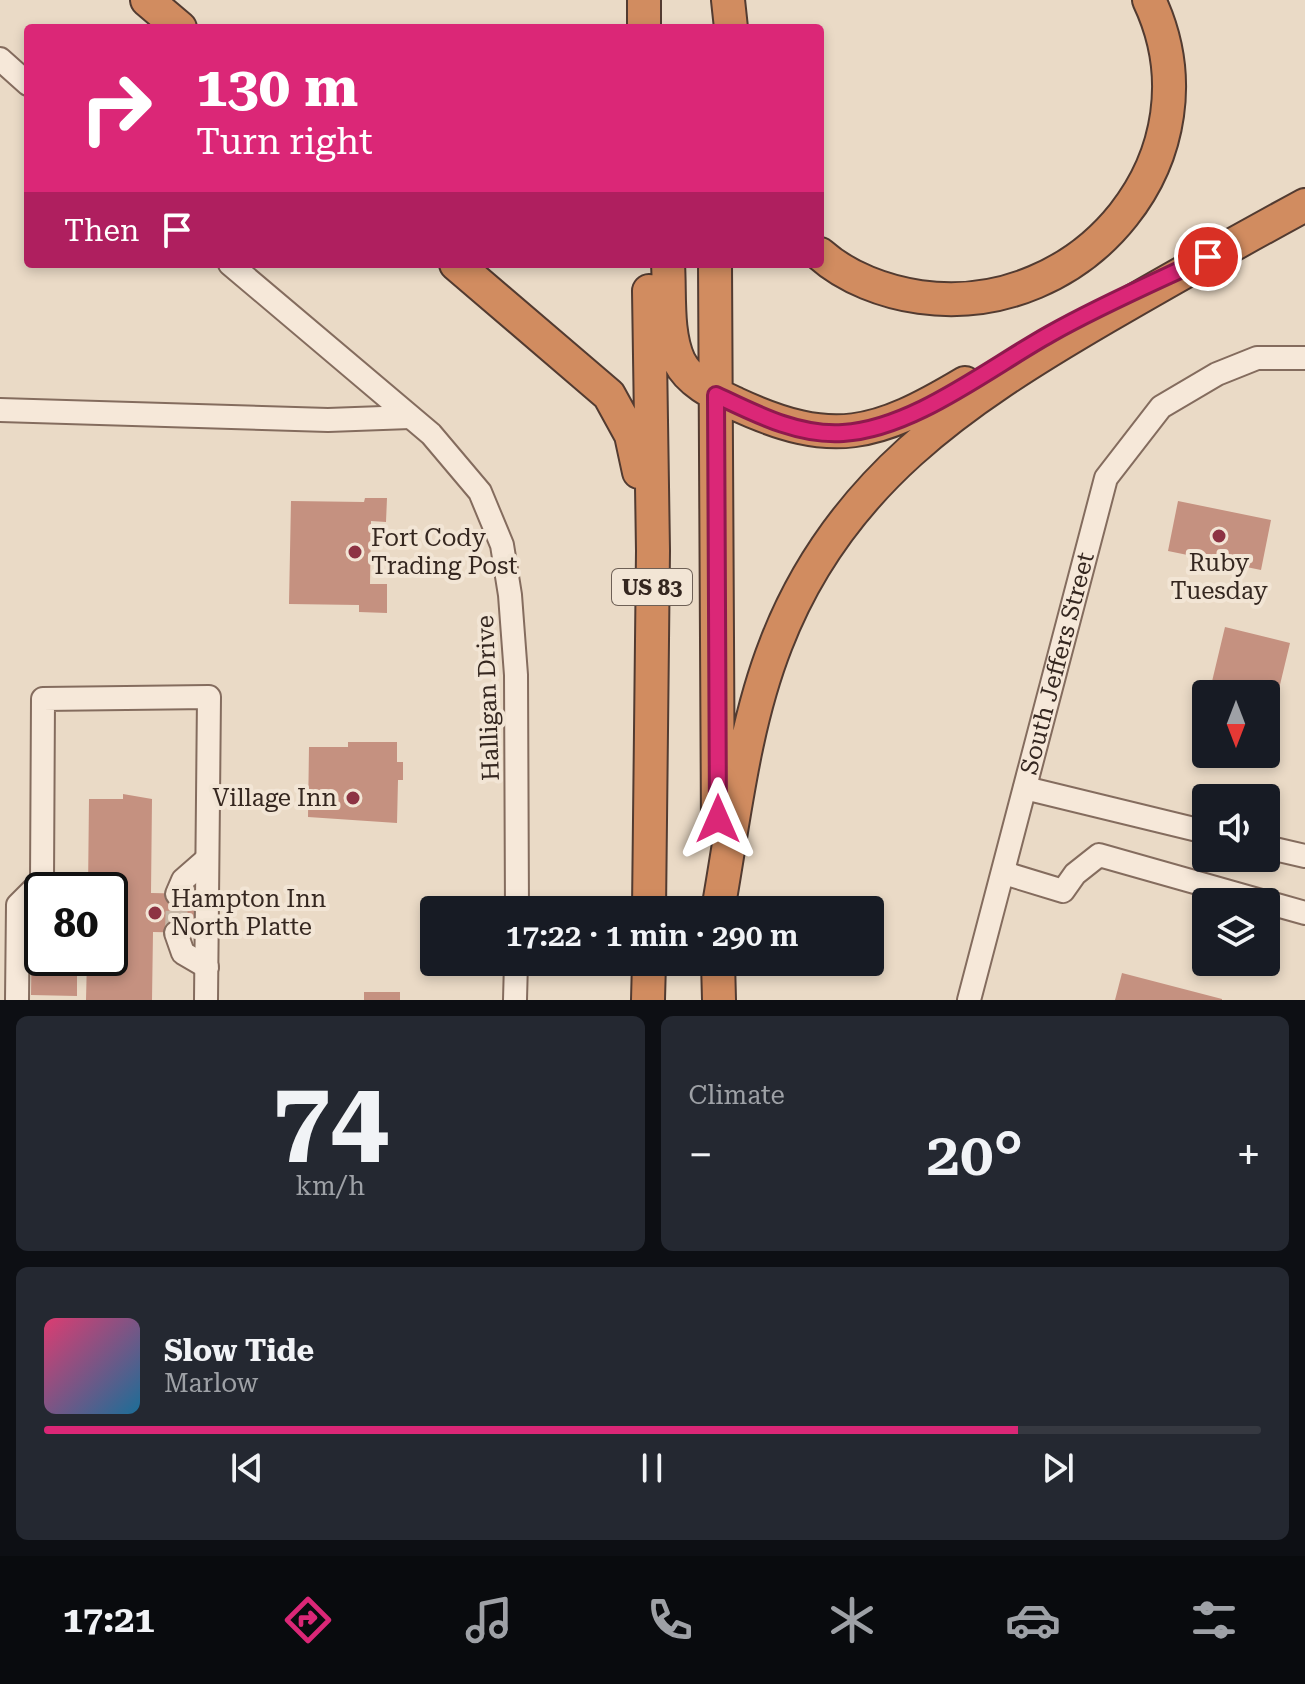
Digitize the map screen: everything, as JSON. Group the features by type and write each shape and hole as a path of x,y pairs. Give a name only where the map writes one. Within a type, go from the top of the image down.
{"highway":[{"path":"147,0 175,24"},
{"path":"644,0 644,24"},
{"path":"713,0 713,24"},
{"path":"728,0 731,24"},
{"path":"824,256 876,287 941,300 977,298 1019,289 1057,274 1085,256 1111,232 1131,205 1148,174 1161,140 1169,69 1162,33 1149,0"},
{"path":"720,896 747,745 777,640 820,558 885,474 968,402 1208,257 1305,205"},
{"path":"668,268 677,356 695,381 716,395 798,428 840,434 879,426 933,403 1088,313 1208,257"},
{"path":"461,268 609,395 618,407 631,435 653,551"},
{"name":"US 83","path":"648,268 653,551 649,896"},
{"name":"US 83","path":"715,268 718,896"},
{"path":"648,1000 649,976"},
{"path":"718,976 719,1000"}],"street":[{"path":"0,59 24,80"},
{"name":"Halligan Drive","path":"235,268 431,434 480,492 502,545 516,675 517,896"},
{"name":"South Jeffers Street","path":"969,1000 1106,478 1161,407 1217,374 1257,358 1305,358"},
{"path":"0,410 328,420 410,417"},
{"path":"17,1000 18,905 42,881 43,699 209,697 206,1000"},
{"path":"1025,788 1192,829"},
{"path":"1280,850 1305,856"},
{"path":"1004,873 1063,891 1075,874 1099,855 1216,888"},
{"path":"177,894 183,880 207,859"},
{"path":"1280,906 1305,913"},
{"path":"176,933 183,953 207,967"},
{"path":"515,1000 516,976"}],"building":[{"path":"365,498 387,498 386,522 371,521 370,584 387,584 387,613 359,612 359,605 289,604 291,501 364,502"},
{"name":"Ruby Tuesday","path":"1178,501 1271,520 1261,570 1168,551"},
{"path":"1225,627 1290,643 1280,685 1280,680 1212,680"},
{"name":"Village Inn","path":"348,742 397,742 397,762 403,762 403,780 398,780 397,823 308,817 309,747 348,747"},
{"name":"Hampton Inn North Platte","path":"123,794 152,799 151,893 199,894 199,933 153,932 152,1000 86,1000 87,976 128,976 128,872 88,872 89,799 123,799"},
{"path":"1122,973 1222,999 1222,1000 1115,1000"},
{"path":"31,976 77,976 77,996 31,995"},
{"path":"364,992 400,992 400,1000 364,1000"}],"tunnel":[{"path":"176,933 177,894"}],"place":[{"name":"Ruby Tuesday","path":"1219,536"},
{"name":"Fort Cody Trading Post","path":"355,552"},
{"name":"Village Inn","path":"353,798"},
{"name":"Hampton Inn North Platte","path":"155,913"}],"route":[{"path":"718,819 716,395 773,421 822,433 840,434 879,426 933,403 1088,313 1208,257"}]}
